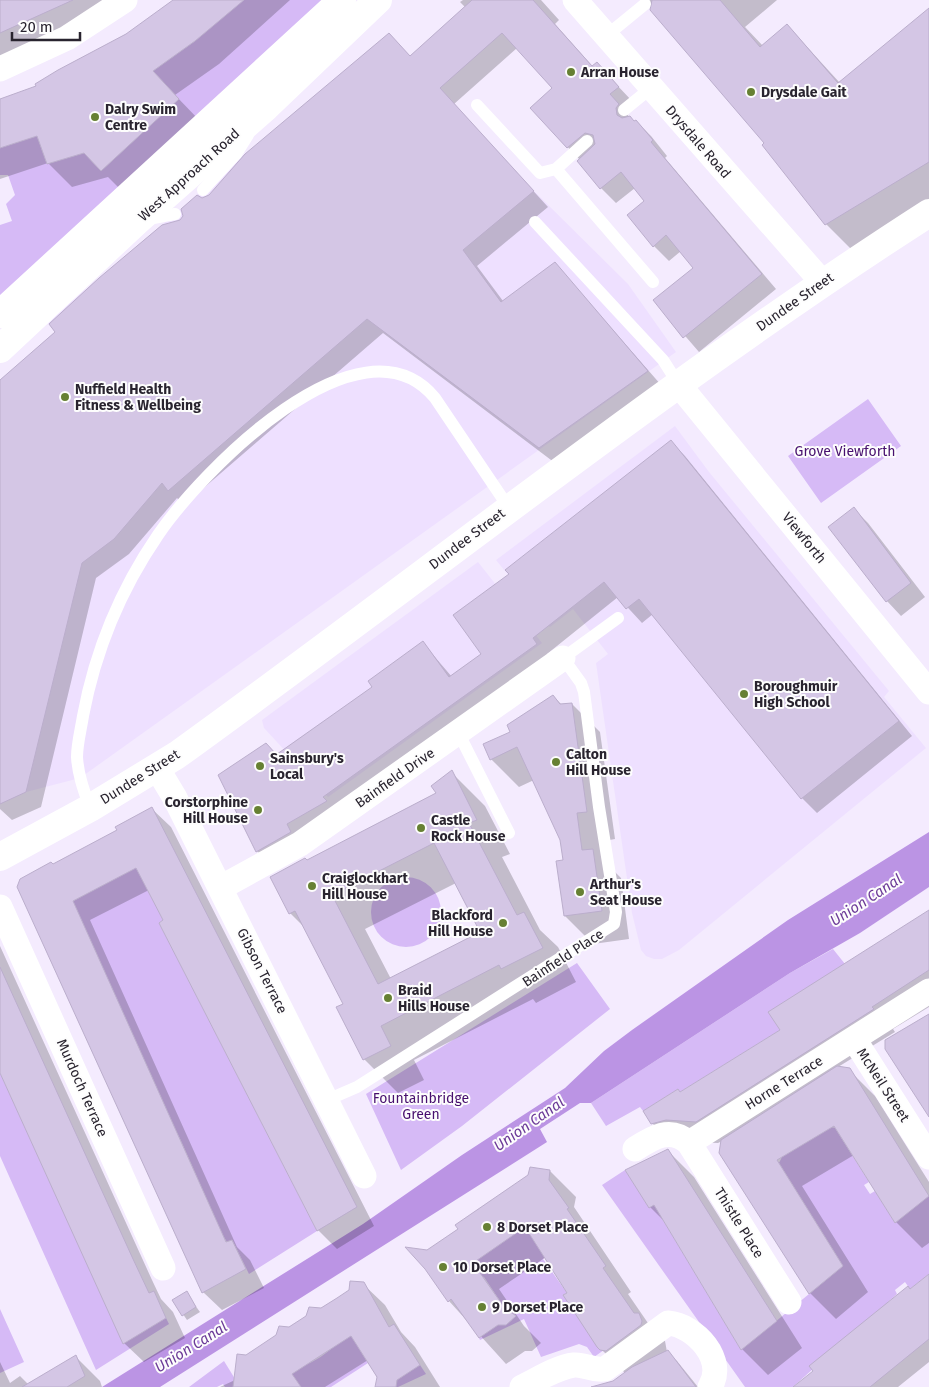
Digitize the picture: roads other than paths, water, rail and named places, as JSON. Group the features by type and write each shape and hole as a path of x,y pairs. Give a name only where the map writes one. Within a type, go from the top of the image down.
{"street":[{"path":"0,69 67,38 125,0"},
{"name":"West Approach Road","path":"0,314 342,0"},
{"name":"West Approach Road","path":"0,349 137,221 266,107 378,0"},
{"name":"Drysdale Road","path":"574,0 822,283"},
{"name":"Dundee Street","path":"0,857 90,808 157,768 508,508 678,385 822,283 929,213"},
{"name":"Viewforth","path":"678,385 929,692"},
{"name":"Bainfield Drive","path":"220,888 300,844 459,734 563,658"},
{"name":"Gibson Terrace","path":"157,768 175,798 364,1176"},
{"name":"Murdoch Terrace","path":"0,907 163,1268"},
{"name":"Horne Terrace","path":"688,1143 929,991"},
{"name":"McNeil Street","path":"854,1040 929,1157"},
{"path":"635,1149 655,1136 665,1134 680,1137 688,1143"},
{"name":"Thistle Place","path":"688,1143 789,1302"},
{"path":"522,1387 571,1365 580,1365 594,1370 605,1369 668,1323 678,1324 693,1331 710,1354 715,1364 715,1377 710,1387"}],"lane":[{"path":"606,36 645,4"},
{"path":"624,110 651,88"},
{"path":"477,105 540,173 556,169 587,140"},
{"path":"203,190 236,154 266,107"},
{"path":"556,169 653,282"},
{"path":"137,221 175,214"},
{"path":"535,222 663,360 678,385"},
{"path":"90,808 80,778 77,756 81,728 93,672 122,598 158,534 183,504 232,452 288,409 316,390 351,375 371,371 389,371 414,378 425,386 435,398 508,508"},
{"path":"563,658 618,618"},
{"name":"Bainfield Place","path":"327,1100 357,1087 614,924 616,912 598,808 584,692 581,683 563,658"},
{"path":"459,734 509,834"}],"water":[{"name":"Union Canal","path":"929,832 929,887 860,933 790,973 591,1103 580,1103 540,1129 547,1142 160,1387 102,1387 363,1224 462,1155 565,1088 604,1051 788,920"}],"place":[{"name":"Arran House","path":"571,72"},
{"name":"Drysdale Gait","path":"751,92"},
{"name":"Dalry Swim Centre","path":"95,117"},
{"name":"Nuffield Health Fitness & Wellbeing","path":"65,397"},
{"name":"Boroughmuir High School","path":"744,694"},
{"name":"Calton Hill House","path":"556,762"},
{"name":"Sainsbury's Local","path":"260,766"},
{"name":"Corstorphine Hill House","path":"258,810"},
{"name":"Castle Rock House","path":"421,828"},
{"name":"Craiglockhart Hill House","path":"312,886"},
{"name":"Arthur's Seat House","path":"580,892"},
{"name":"Blackford Hill House","path":"503,923"},
{"name":"Braid Hills House","path":"388,998"},
{"name":"8 Dorset Place","path":"487,1227"},
{"name":"10 Dorset Place","path":"443,1267"},
{"name":"9 Dorset Place","path":"482,1307"}],"park label":[{"name":"Grove Viewforth","path":"845,451"},
{"name":"Fountainbridge Green","path":"421,1106"}]}
